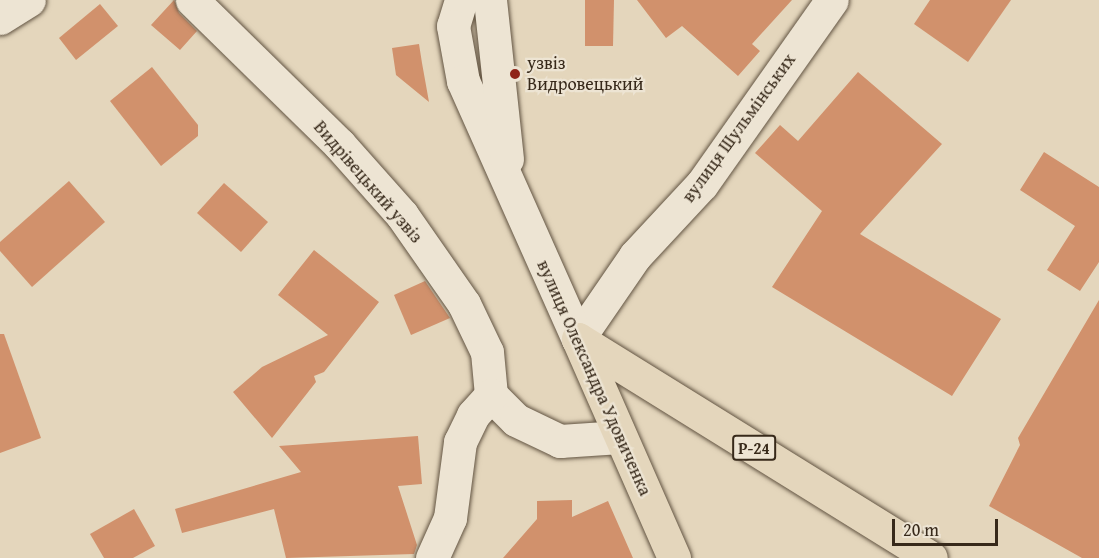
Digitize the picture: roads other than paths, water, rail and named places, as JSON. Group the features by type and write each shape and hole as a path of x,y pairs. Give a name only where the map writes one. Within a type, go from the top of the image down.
{"main road":[{"name":"вулиця Олександра Удовиченка","path":"578,339 674,558"},
{"name":"Р-24","path":"578,339 931,558"}],"street":[{"path":"0,18 28,0"},
{"name":"Видрівецький узвіз","path":"192,0 339,144 402,215 465,304 481,335 490,366 491,395"},
{"name":"вулиця Олександра Удовиченка","path":"461,0 453,26 463,81 513,199 578,339"},
{"name":"вулиця Олександра Удовиченка","path":"489,0 513,199"},
{"name":"вулиця Шульмінських","path":"578,339 636,256 702,184 832,0"},
{"path":"432,558 450,518 460,442 473,415 491,395 516,420 538,434 578,442 620,437"}],"place":[{"name":"узвіз Видровецький","path":"515,74"}]}
